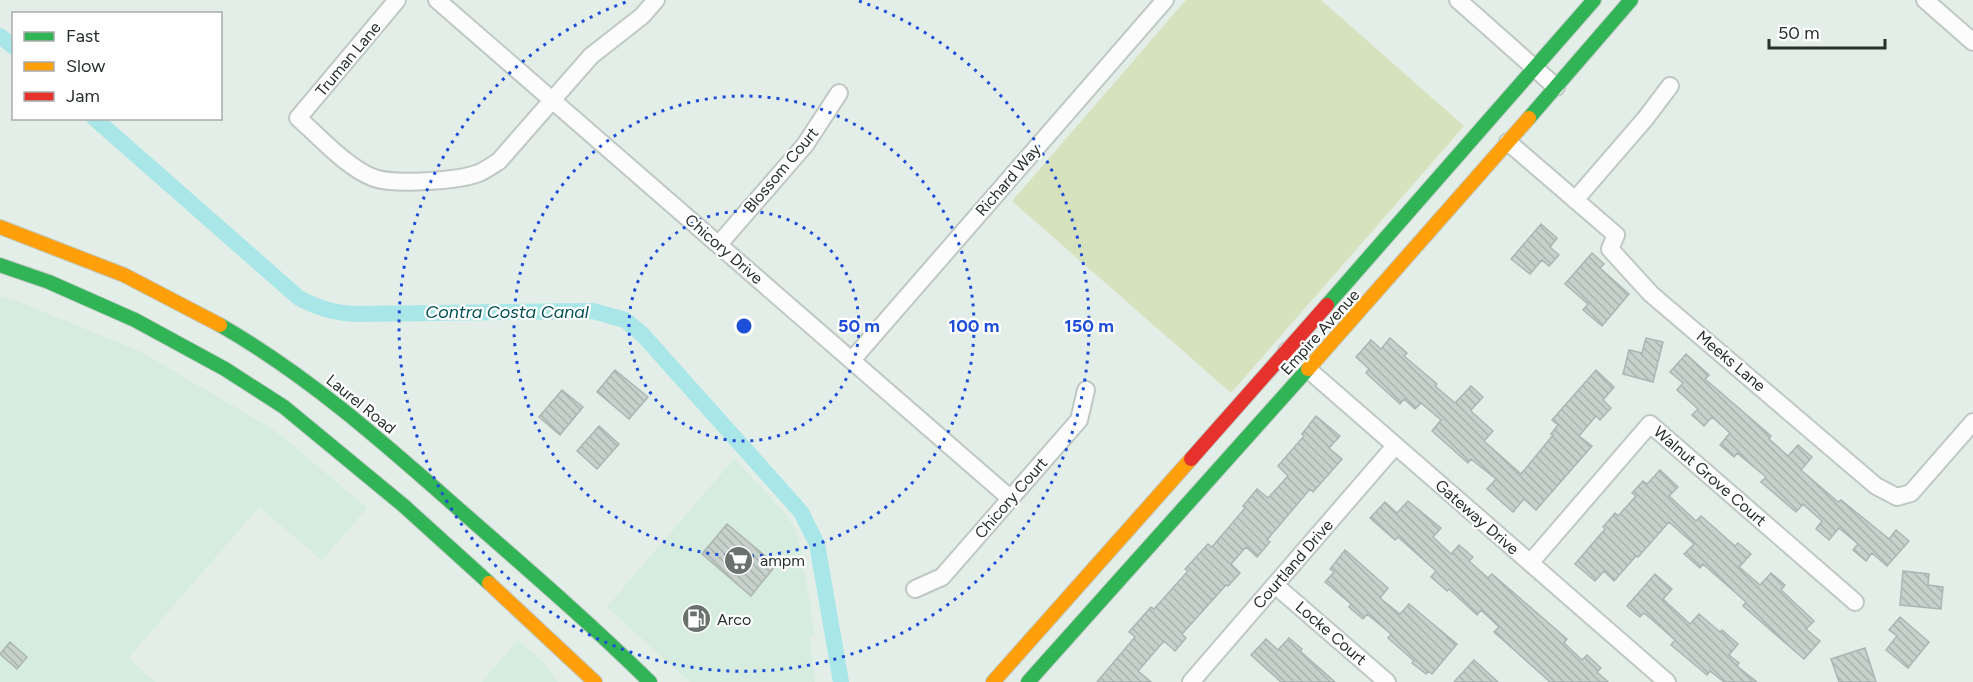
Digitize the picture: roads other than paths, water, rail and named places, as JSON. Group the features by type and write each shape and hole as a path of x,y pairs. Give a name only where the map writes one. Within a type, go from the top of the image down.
{"main road":[{"name":"Empire Avenue","path":"993,682 1287,351 1593,0"},
{"name":"Empire Avenue","path":"1028,682 1308,370 1631,0"},
{"name":"Laurel Road","path":"0,227 73,253 163,293 232,332 299,375 360,422 615,647 650,682"},
{"path":"0,266 49,282 135,320 225,369 295,416 404,506 594,682"},
{"path":"482,577 506,550"}],"street":[{"name":"Truman Lane","path":"397,0 298,118 354,167 375,178 399,181 456,179 480,173 499,161 552,100"},
{"name":"Chicory Drive","path":"437,0 1011,499"},
{"path":"552,100 591,56 642,16 656,0"},
{"name":"Richard Way","path":"852,360 1165,0"},
{"path":"1458,0 1556,87"},
{"path":"1924,0 1973,42"},
{"path":"1575,200 1645,119 1670,86"},
{"name":"Blossom Court","path":"719,244 805,145 839,93"},
{"name":"Meeks Lane","path":"1508,142 1616,236 1610,249 1652,294 1876,486 1897,497 1911,493 1973,422"},
{"name":"Gateway Drive","path":"1287,351 1667,682"},
{"name":"Chicory Court","path":"915,589 942,577 1079,420 1086,390"},
{"name":"Walnut Grove Court","path":"1530,563 1650,424 1855,602"},
{"name":"Courtland Drive","path":"1191,682 1395,446"},
{"name":"Locke Court","path":"1275,585 1387,682"}],"waterway":[{"name":"Contra Costa Canal","path":"0,36 12,45"},
{"name":"Contra Costa Canal","path":"96,120 299,298 320,307 356,314 593,311 625,320 642,334 801,512 817,544 841,682"}],"place":[{"name":"ampm","path":"739,560"},
{"name":"Arco","path":"696,619"}]}
